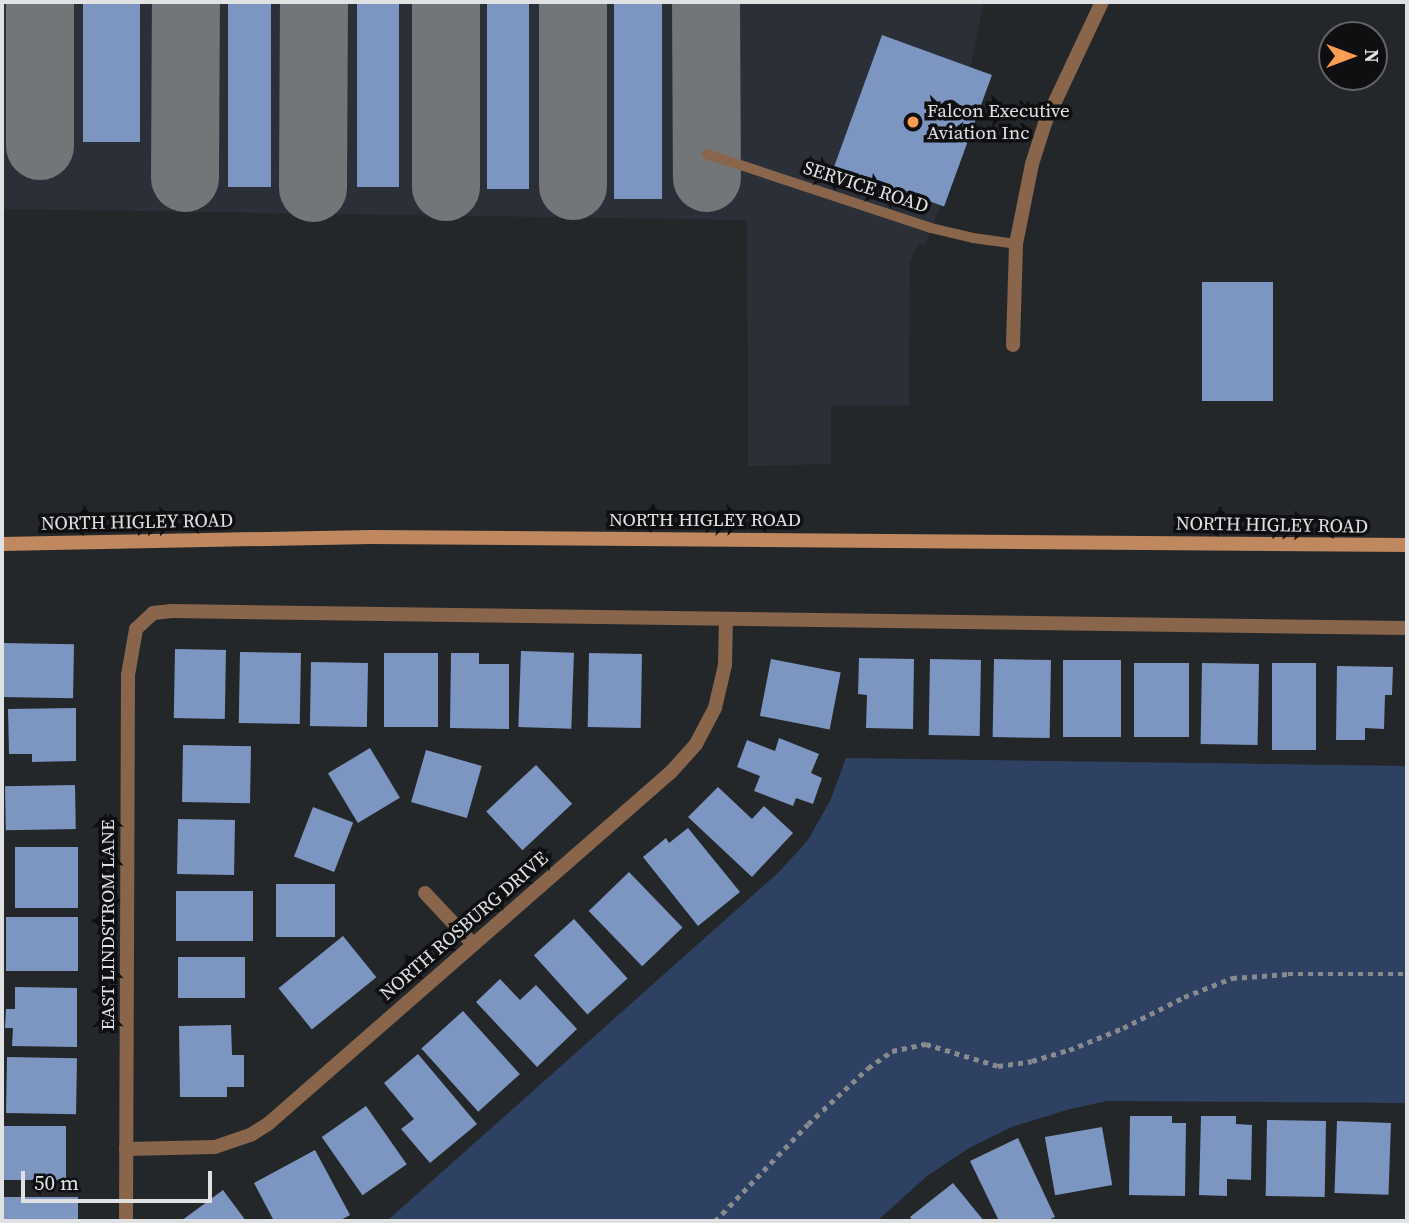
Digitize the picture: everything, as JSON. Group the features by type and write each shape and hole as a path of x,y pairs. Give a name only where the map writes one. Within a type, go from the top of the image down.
{"main road":[{"name":"NORTH HIGLEY ROAD","path":"2,544 399,537 1407,545"}],"street":[{"path":"1013,345 1016,244 1032,163 1045,123 1102,2"},
{"name":"EAST LINDSTROM LANE","path":"126,1221 128,675 136,629 153,613 172,611 726,620"},
{"path":"726,620 1407,628"},
{"name":"NORTH ROSBURG DRIVE","path":"126,1149 215,1147 252,1134 283,1112 671,772 696,744 715,708 721,687 726,620"},
{"path":"425,893 473,944"}],"lane":[{"name":"SERVICE ROAD","path":"707,154 931,228 1016,244"}],"path":[{"path":"715,1221 808,1124 867,1068 892,1051 926,1044 998,1066 1032,1061 1069,1050 1232,978 1288,974 1407,974"}],"shaded area":[{"path":"2,2 984,2 943,199 925,245 918,244 910,263 909,405 831,406 831,464 748,466 747,220 2,209"},
{"path":"846,758 1407,766 1407,1103 1107,1101 1070,1109 1014,1126 969,1148 927,1176 877,1221 387,1221 780,871 808,840 830,801"}],"building":[{"path":"83,2 140,2 140,142 83,142"},
{"path":"228,2 271,2 271,187 228,187"},
{"path":"357,2 399,2 399,187 357,187"},
{"path":"487,2 529,2 529,189 487,189"},
{"path":"614,2 662,2 662,199 614,199"},
{"name":"Falcon Executive Aviation Inc","path":"882,35 992,75 944,207 834,167"},
{"path":"1202,282 1273,282 1273,401 1202,401"},
{"path":"2,643 74,644 73,698 2,697"},
{"path":"175,649 226,650 225,719 174,718"},
{"path":"521,651 574,653 571,729 518,727"},
{"path":"240,652 301,653 300,724 239,723"},
{"path":"384,653 438,653 438,727 384,727"},
{"path":"451,653 479,653 479,664 509,664 509,729 450,728"},
{"path":"589,653 642,654 641,728 588,727"},
{"path":"859,658 914,659 913,729 866,728 867,695 858,694"},
{"path":"771,659 841,673 830,729 760,716"},
{"path":"930,659 981,660 980,736 929,735"},
{"path":"994,659 1051,660 1050,738 993,737"},
{"path":"1063,660 1121,660 1121,737 1063,737"},
{"path":"311,662 368,663 367,727 310,726"},
{"path":"1134,663 1189,663 1189,737 1134,737"},
{"path":"1202,663 1259,664 1258,745 1201,744"},
{"path":"1272,663 1316,663 1316,750 1272,750"},
{"path":"1337,666 1393,667 1392,695 1385,695 1384,729 1365,728 1365,740 1336,740"},
{"path":"76,708 76,761 32,762 32,754 9,754 8,709"},
{"path":"779,738 819,754 811,773 822,778 813,804 796,798 793,806 754,791 760,776 737,767 747,740 775,751"},
{"path":"183,745 251,746 250,803 182,802"},
{"path":"370,748 400,798 358,823 328,773"},
{"path":"426,750 482,766 467,818 411,802"},
{"path":"536,765 572,804 522,850 486,811"},
{"path":"75,785 76,829 6,830 5,786"},
{"path":"718,787 752,819 764,806 793,833 752,877 688,817"},
{"path":"313,807 353,822 334,872 294,856"},
{"path":"178,819 235,820 234,875 177,874"},
{"path":"688,828 740,892 698,926 643,857 666,838 669,843"},
{"path":"15,847 78,847 78,908 15,908"},
{"path":"629,872 682,927 642,966 589,911"},
{"path":"276,884 335,884 335,937 276,937"},
{"path":"176,891 253,891 253,941 176,941"},
{"path":"6,917 78,917 78,971 6,971"},
{"path":"574,919 628,978 587,1015 534,955"},
{"path":"343,936 376,977 312,1029 278,988"},
{"path":"178,957 245,957 245,998 178,998"},
{"path":"500,979 520,1000 536,985 577,1029 537,1067 476,1002"},
{"path":"15,987 77,988 77,1047 12,1046 13,1028 5,1028 6,1009 15,1009"},
{"path":"463,1011 520,1074 478,1112 421,1048"},
{"path":"231,1025 232,1055 244,1055 244,1087 227,1087 227,1097 180,1097 179,1026"},
{"path":"418,1054 477,1124 430,1163 401,1129 414,1119 384,1083"},
{"path":"7,1057 77,1058 76,1114 6,1113"},
{"path":"366,1106 407,1164 362,1195 322,1137"},
{"path":"1130,1116 1172,1116 1172,1123 1186,1123 1185,1196 1129,1195"},
{"path":"1201,1116 1236,1116 1236,1124 1252,1125 1251,1180 1227,1179 1227,1196 1199,1195"},
{"path":"1267,1120 1326,1121 1325,1197 1266,1196"},
{"path":"1337,1121 1391,1123 1388,1195 1334,1193"},
{"path":"3,1126 66,1126 66,1180 3,1180"},
{"path":"1102,1127 1112,1185 1055,1195 1045,1137"},
{"path":"1018,1138 1055,1217 1046,1221 999,1221 970,1161"},
{"path":"315,1150 350,1215 339,1221 274,1221 254,1183"},
{"path":"953,1183 984,1221 913,1221 910,1217"},
{"path":"223,1190 246,1221 181,1221"},
{"path":"2,1197 78,1197 78,1221 2,1221"}],"taxiway":[{"path":"40,2 40,146"},
{"path":"185,178 186,2"},
{"path":"313,188 314,2"},
{"path":"446,2 446,187"},
{"path":"573,2 573,186"},
{"path":"706,2 707,178"}],"place":[{"name":"Falcon Executive Aviation Inc","path":"913,122"}]}
